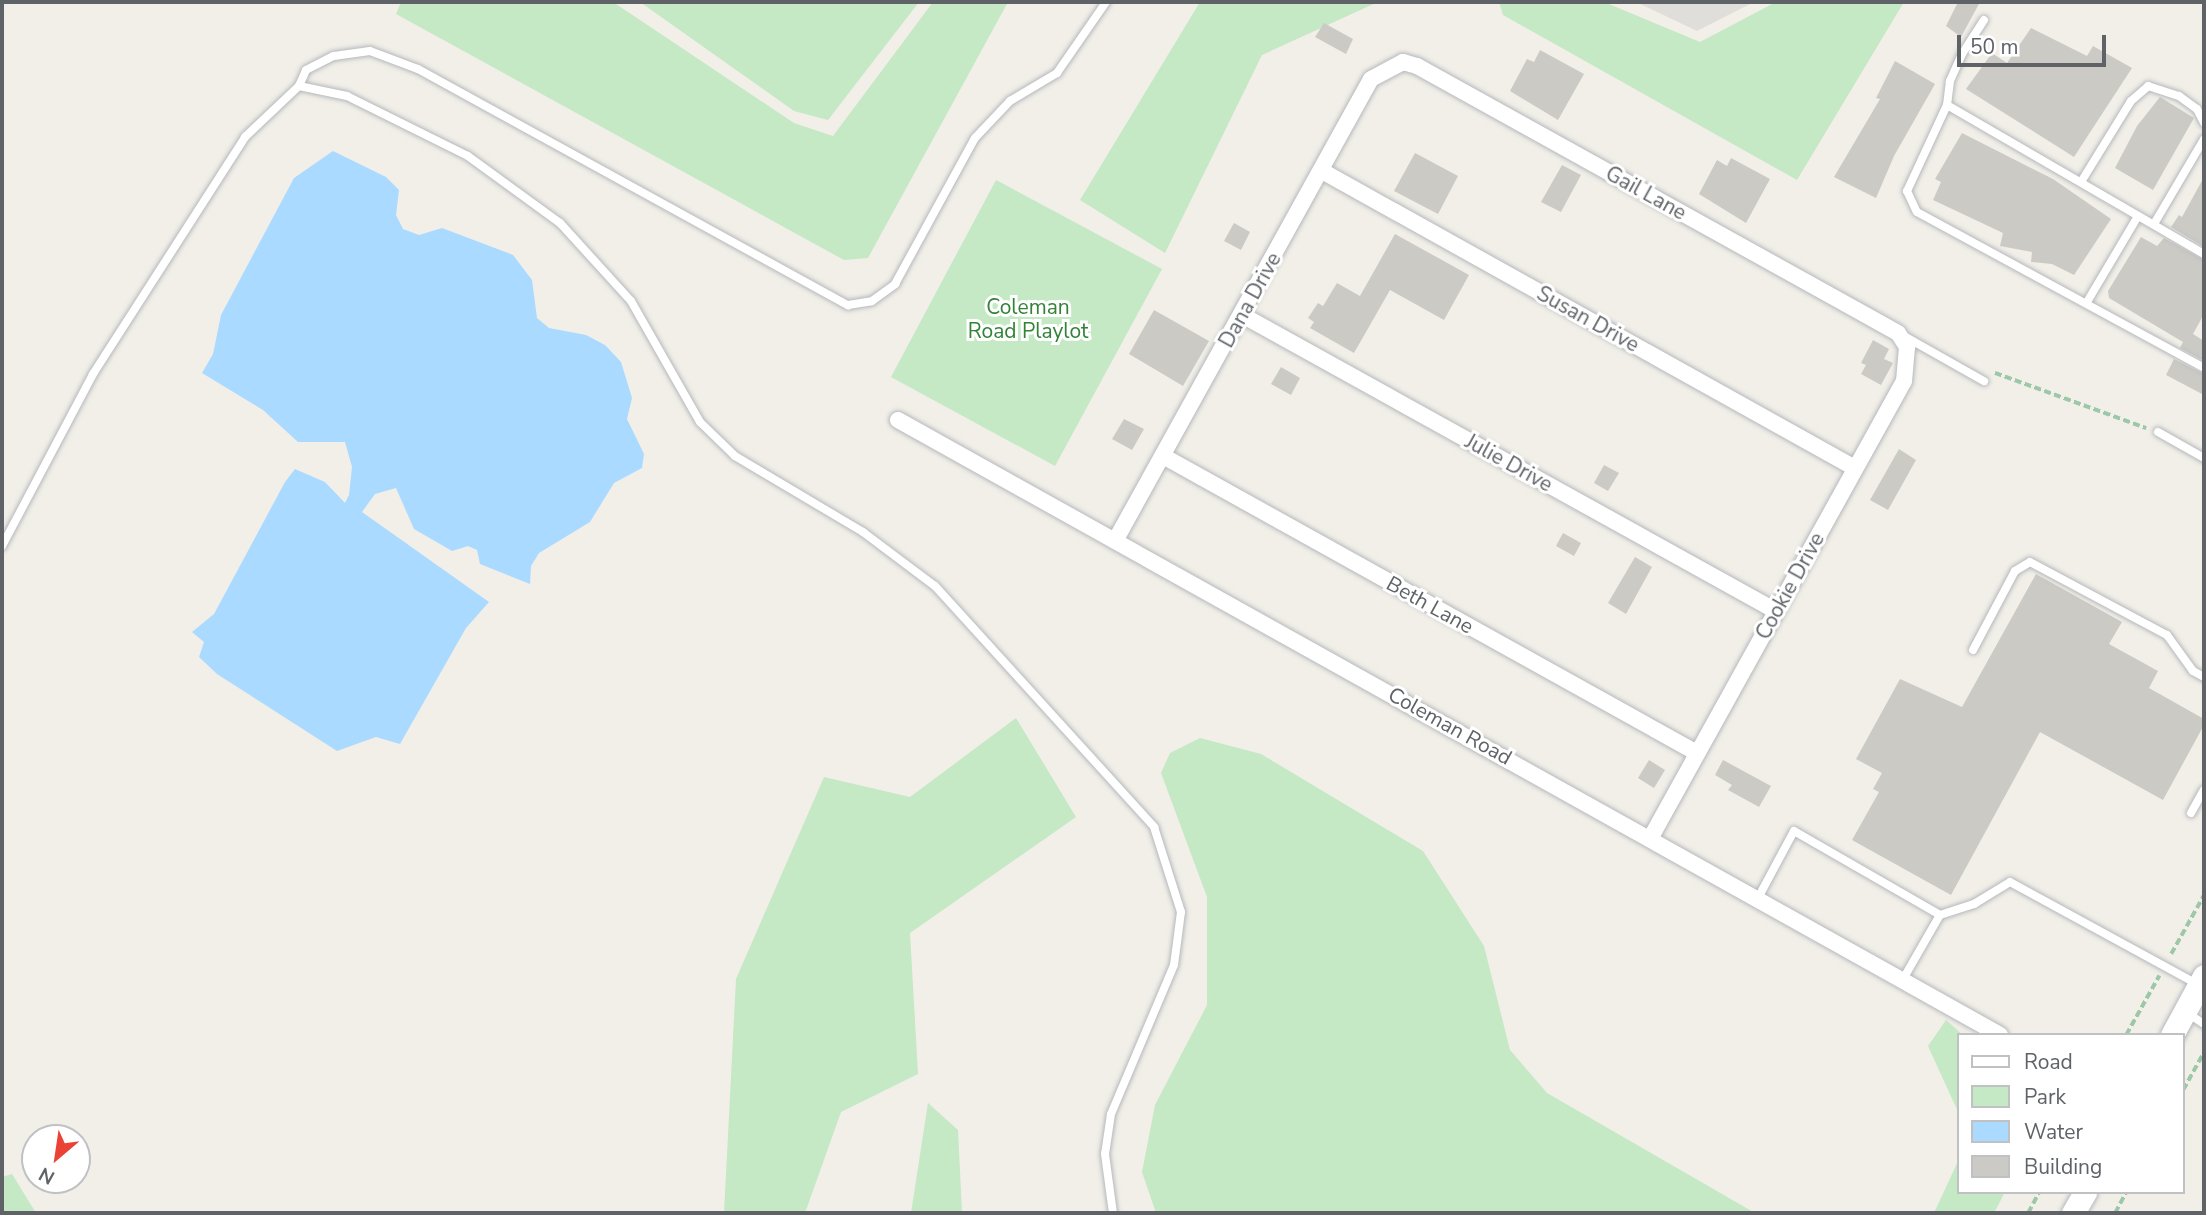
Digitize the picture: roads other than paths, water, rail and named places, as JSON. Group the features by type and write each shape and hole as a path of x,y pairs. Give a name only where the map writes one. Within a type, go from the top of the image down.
{"main road":[{"path":"2173,1033 2202,981"},
{"path":"2073,1213 2084,1194"}],"street":[{"name":"Gail Lane","path":"1391,66 1403,62 1417,66 1898,333"},
{"name":"Dana Drive","path":"1115,541 1371,79 1391,66"},
{"name":"Susan Drive","path":"1322,171 1855,468"},
{"name":"Julie Drive","path":"1242,315 1776,611"},
{"name":"Cookie Drive","path":"1651,837 1904,381 1909,364 1898,333"},
{"name":"Coleman Road","path":"898,420 1651,837 1996,1033"},
{"name":"Beth Lane","path":"1163,456 1697,753"}],"lane":[{"path":"2,546 93,374 245,137 299,86 306,70 334,56 370,51 418,69 849,305 872,301 895,284 975,138 1010,101 1057,73 1106,2"},
{"path":"1984,20 1954,72 1947,105 1907,191 1917,212 2087,302 2204,368"},
{"path":"299,86 347,96 468,156 560,223 631,301 700,422 735,456 863,531 935,586 1154,827 1181,912 1174,965 1111,1114 1105,1154 1113,1213"},
{"path":"2081,182 2131,101 2148,86 2179,96 2197,109 2204,122"},
{"path":"1947,105 2204,254"},
{"path":"2154,224 2204,139"},
{"path":"2087,302 2138,216"},
{"path":"1898,333 1984,381"},
{"path":"2158,432 2204,458"},
{"path":"1973,650 2015,571 2030,562 2167,635 2193,671 2204,677"},
{"path":"2191,813 2204,790"},
{"path":"1758,898 1794,831 1940,915"},
{"path":"1902,981 1940,915 1974,904 2010,882 2202,981"},
{"path":"2185,1011 2204,1024"}],"water":[{"path":"333,151 386,177 399,190 396,215 403,229 419,235 442,228 513,255 532,280 537,318 549,328 586,335 605,345 621,362 632,398 627,419 644,454 642,468 614,483 590,522 539,553 531,566 530,584 480,564 477,550 468,546 452,551 414,529 396,488 375,494 362,512 489,602 466,628 400,744 376,737 337,751 217,674 199,657 204,642 192,632 214,614 285,482 295,469 325,482 345,503 349,495 352,467 345,442 298,442 263,410 202,373 213,354 221,315 294,178"}],"park label":[{"name":"Coleman Road Playlot","path":"1028,319"}]}
